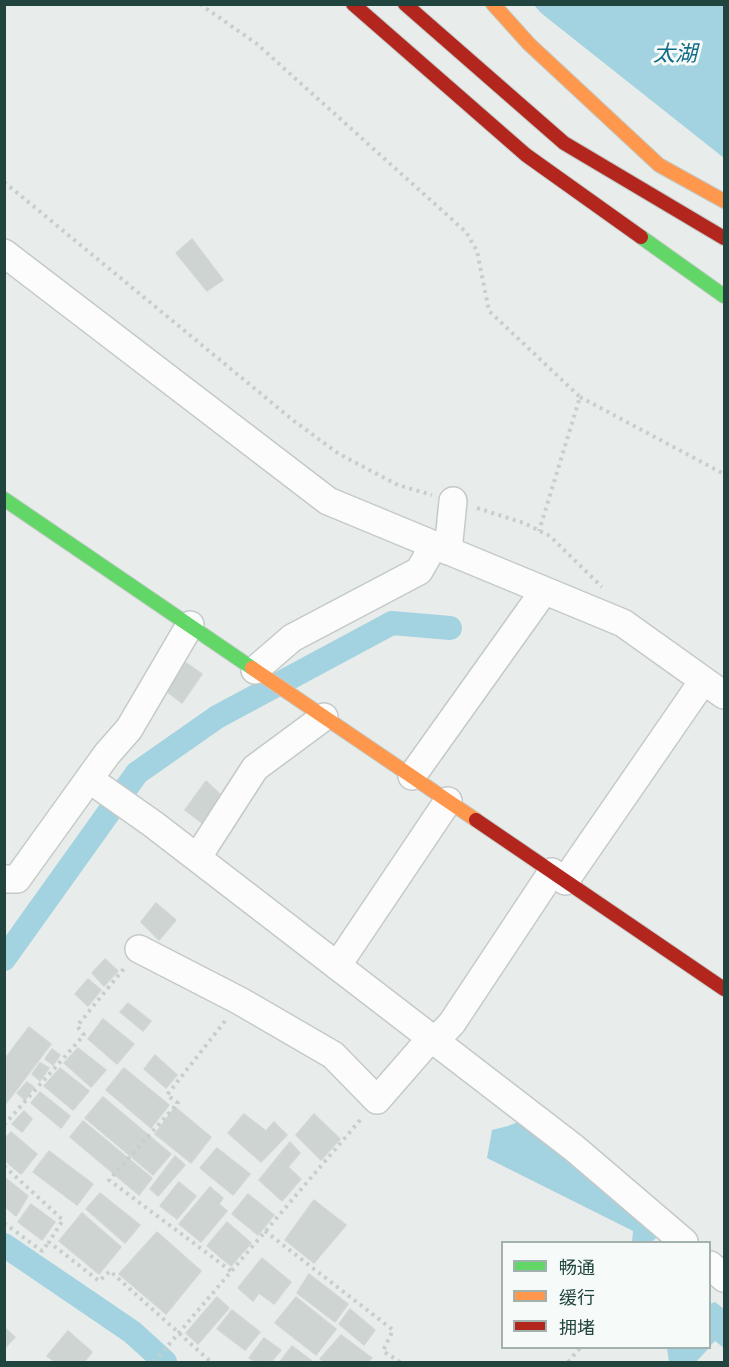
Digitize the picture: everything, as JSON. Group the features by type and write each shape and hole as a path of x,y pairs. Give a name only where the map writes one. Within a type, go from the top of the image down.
{"street":[{"path":"353,4 526,155 724,296"},
{"path":"405,4 564,143 724,238"},
{"path":"493,4 530,44 659,165 724,201"},
{"path":"4,253 328,501 623,623 714,688 559,876 452,1023 433,1039 377,1100 333,1055 240,1001 139,949"},
{"path":"4,499 724,989"},
{"path":"255,670 292,638 419,571 441,548 453,501"},
{"path":"412,776 544,591"},
{"path":"4,879 17,879 107,754 129,729 189,625"},
{"path":"197,858 255,768 324,717"},
{"path":"90,779 153,824 574,1148 683,1241"},
{"path":"337,966 448,801"},
{"path":"711,1266 724,1278"}],"path":[{"path":"200,4 257,44 466,232 477,251 489,311 580,398 724,474"},
{"path":"4,182 294,421 339,454 398,485 524,522 550,536 607,592"},
{"path":"539,531 580,398"},
{"path":"4,1125 84,1035 77,1026 139,949"},
{"path":"231,1271 109,1180 178,1103 167,1095 240,1001"},
{"path":"154,1362 377,1100"},
{"path":"4,1166 63,1220 42,1251 4,1223"},
{"path":"265,1232 393,1330 382,1351 400,1362"},
{"path":"50,1242 99,1281 110,1271 211,1362"},
{"path":"568,1362 578,1349"}],"water":[{"name":"太湖","path":"534,5 724,5 724,158 541,13"},
{"path":"523,1120 657,1237 653,1241 632,1241 633,1231 487,1158 492,1130"},
{"path":"715,1302 724,1309 724,1348 715,1341 711,1345 711,1304"},
{"path":"667,1349 708,1349 696,1362 669,1362"}],"building":[{"path":"192,239 223,280 207,291 176,253"},
{"path":"185,662 202,674 182,703 166,691"},
{"path":"206,781 222,796 202,823 185,810"},
{"path":"156,903 176,920 159,940 141,922"},
{"path":"105,959 118,971 104,986 92,973"},
{"path":"88,979 101,990 88,1006 75,994"},
{"path":"128,1003 151,1021 143,1031 120,1012"},
{"path":"103,1019 134,1044 117,1064 88,1039"},
{"path":"29,1027 51,1044 4,1106 4,1060"},
{"path":"78,1048 106,1070 91,1087 64,1063"},
{"path":"52,1049 60,1055 53,1065 45,1059"},
{"path":"155,1055 177,1075 166,1088 144,1069"},
{"path":"40,1063 49,1068 40,1081 32,1074"},
{"path":"60,1068 89,1091 73,1110 44,1086"},
{"path":"124,1068 169,1105 151,1128 106,1090"},
{"path":"27,1082 34,1087 25,1100 17,1093"},
{"path":"40,1092 70,1116 61,1128 31,1103"},
{"path":"103,1097 171,1154 153,1175 85,1118"},
{"path":"175,1107 211,1137 191,1163 155,1134"},
{"path":"24,1111 32,1119 22,1132 12,1124"},
{"path":"244,1114 266,1131 274,1122 287,1135 261,1162 228,1133"},
{"path":"314,1114 340,1139 321,1160 296,1135"},
{"path":"83,1121 152,1178 139,1195 70,1137"},
{"path":"11,1132 37,1154 21,1174 4,1160 4,1139"},
{"path":"290,1142 300,1153 288,1167 301,1179 282,1201 259,1180"},
{"path":"217,1148 250,1174 233,1195 200,1168"},
{"path":"49,1151 93,1184 77,1205 33,1172"},
{"path":"175,1156 185,1165 158,1196 150,1189"},
{"path":"4,1177 28,1196 16,1216 4,1206"},
{"path":"179,1182 196,1196 177,1219 160,1206"},
{"path":"210,1187 223,1198 219,1204 227,1211 201,1242 179,1224"},
{"path":"100,1193 140,1225 125,1243 86,1209"},
{"path":"248,1194 274,1215 258,1235 232,1214"},
{"path":"314,1200 346,1225 314,1263 285,1240"},
{"path":"31,1204 55,1222 42,1240 18,1222"},
{"path":"82,1213 121,1247 99,1274 59,1241"},
{"path":"227,1222 251,1243 231,1266 207,1246"},
{"path":"157,1232 201,1271 166,1314 119,1274"},
{"path":"262,1258 291,1282 274,1304 259,1293 253,1301 238,1288"},
{"path":"309,1274 348,1304 335,1322 297,1293"},
{"path":"217,1297 229,1308 198,1344 186,1333"},
{"path":"296,1297 336,1329 316,1355 275,1323"},
{"path":"350,1309 375,1330 364,1345 339,1324"},
{"path":"232,1310 260,1332 245,1350 217,1329"},
{"path":"4,1327 15,1337 4,1349"},
{"path":"68,1331 92,1352 84,1362 55,1362 47,1356"},
{"path":"341,1335 372,1358 368,1362 324,1362 320,1359"},
{"path":"264,1338 281,1350 271,1362 256,1362 249,1358"},
{"path":"292,1346 312,1361 280,1362"}],"waterway":[{"path":"4,959 137,773 217,717 392,623 450,628"},
{"path":"4,1245 132,1332 165,1362"}],"traffic: fast":[{"path":"641,237 724,296"},
{"path":"4,499 252,668"}],"traffic: slow":[{"path":"493,4 529,44 659,165 724,201"},
{"path":"252,668 476,820"}],"traffic: jam":[{"path":"353,4 526,155 641,237"},
{"path":"405,4 564,143 724,238"},
{"path":"476,820 724,989"}]}
